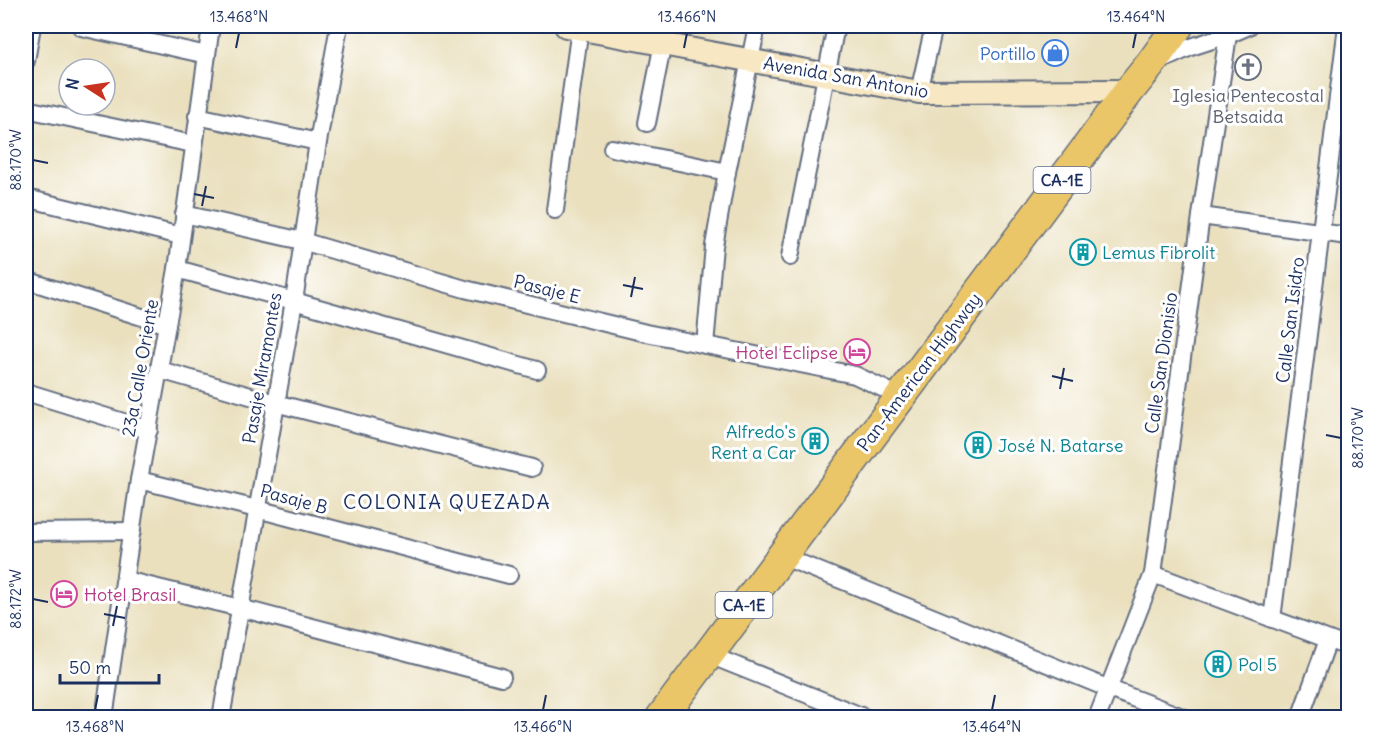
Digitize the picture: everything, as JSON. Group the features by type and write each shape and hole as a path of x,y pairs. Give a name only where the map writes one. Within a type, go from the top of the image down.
{"highway":[{"name":"Pan-American Highway","path":"661,717 1178,26"}],"street":[{"path":"26,61 32,26"},
{"name":"23a Calle Oriente","path":"104,717 139,480 177,269 211,26"},
{"name":"Pasaje Miramontes","path":"221,717 294,301 318,142 339,26"},
{"path":"705,345 714,246 757,26"},
{"path":"790,257 836,26"},
{"path":"919,92 934,26"},
{"path":"1150,65 1249,26"},
{"name":"Calle San Isidro","path":"1272,619 1347,26"},
{"path":"81,27 207,55"},
{"path":"555,210 573,27"},
{"name":"Avenida San Antonio","path":"573,27 621,30 663,43 825,76 919,92 1129,91"},
{"name":"Calle San Dionisio","path":"1097,717 1153,574 1228,35"},
{"path":"646,123 663,43"},
{"path":"26,109 194,144"},
{"path":"197,116 318,142"},
{"path":"612,148 727,172"},
{"path":"26,198 182,236"},
{"name":"Pasaje E","path":"184,214 302,241 465,289 646,333 855,375 901,397"},
{"path":"1201,216 1348,236"},
{"path":"177,269 537,369"},
{"path":"26,280 167,325"},
{"path":"160,370 275,403 532,468"},
{"path":"26,392 149,430"},
{"name":"Pasaje B","path":"139,480 509,575"},
{"path":"26,532 132,531"},
{"path":"782,556 1107,688 1185,717"},
{"path":"1153,574 1348,647"},
{"path":"125,580 502,677"},
{"path":"1300,717 1328,640"},
{"path":"707,654 866,717"}],"place":[{"name":"Portillo","path":"1055,53"},
{"name":"Iglesia Pentecostal Betsaida","path":"1248,67"},
{"name":"Lemus Fibrolit","path":"1083,252"},
{"name":"Hotel Eclipse","path":"857,352"},
{"name":"Alfredo's Rent a Car","path":"815,441"},
{"name":"José N. Batarse","path":"978,445"},
{"name":"Hotel Brasil","path":"64,594"},
{"name":"Pol 5","path":"1218,664"}],"district":[{"name":"COLONIA QUEZADA","path":"447,501"}]}
